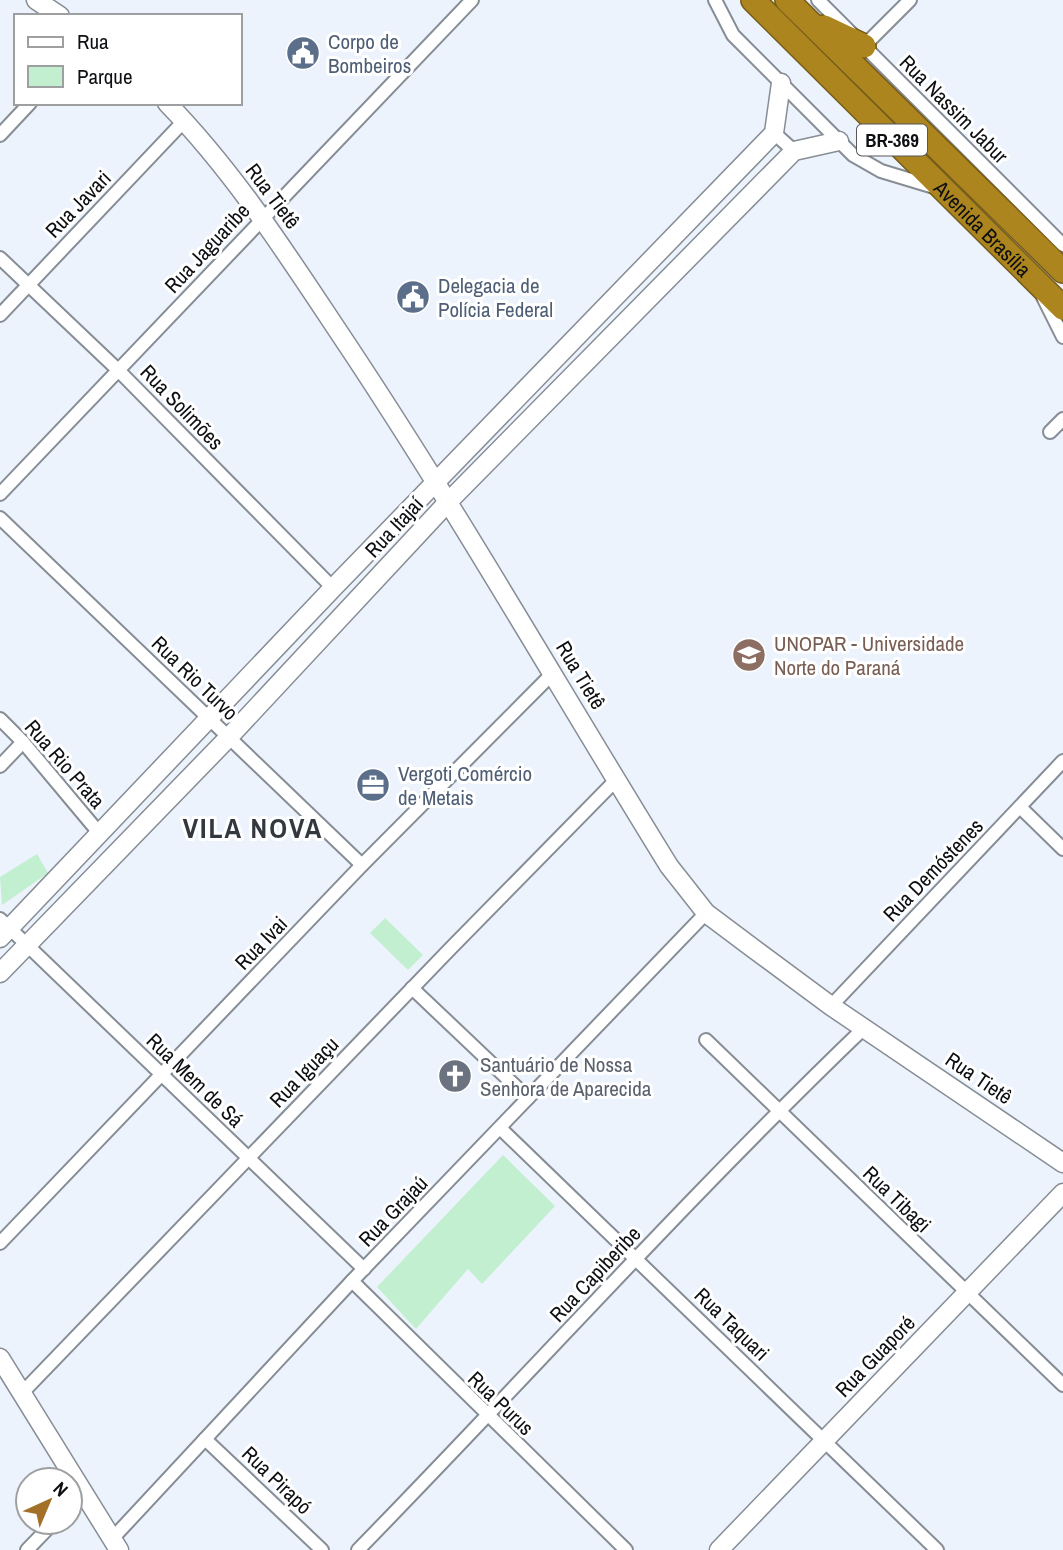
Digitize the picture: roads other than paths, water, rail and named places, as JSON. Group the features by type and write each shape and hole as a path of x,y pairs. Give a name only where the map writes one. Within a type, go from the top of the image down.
{"highway":[{"name":"Avenida Brasília","path":"753,0 1063,308"},
{"name":"Avenida Brasília","path":"801,4 1063,271"},
{"path":"801,4 837,35 864,46"}],"street":[{"path":"36,0 57,14"},
{"name":"Rua Jaguaribe","path":"0,494 472,0"},
{"path":"715,0 733,35 853,155 873,168 940,188"},
{"path":"864,46 910,0"},
{"name":"Rua Nassim Jabur","path":"864,46 1063,244"},
{"path":"781,83 774,133 794,151 839,141"},
{"path":"0,135 28,105"},
{"name":"Rua Tietê","path":"169,105 262,217 449,501 669,866 706,913 831,1006 1063,1163"},
{"name":"Rua Javari","path":"0,314 184,121"},
{"name":"Rua Itajaí","path":"3,928 100,834 332,588 774,133"},
{"name":"Rua Itajaí","path":"0,973 229,737 449,501 794,151"},
{"name":"Rua Solimões","path":"0,258 118,370 332,588"},
{"path":"1033,278 1063,337"},
{"path":"1050,432 1063,419"},
{"name":"Rua Rio Turvo","path":"0,518 362,865"},
{"name":"Rua Ivai","path":"0,1243 362,865 553,673"},
{"name":"Rua Rio Prata","path":"0,719 23,742 100,834"},
{"path":"0,766 23,742"},
{"name":"Rua Demóstenes","path":"831,1006 1063,761"},
{"name":"Rua Iguaçu","path":"22,1394 616,780"},
{"path":"1020,807 1063,849"},
{"name":"Rua Grajaú","path":"115,1545 205,1438 363,1269 706,913"},
{"name":"Rua Mem de Sá","path":"3,928 27,945 363,1269"},
{"path":"412,988 528,1098"},
{"name":"Rua Capiberibe","path":"358,1550 778,1111 864,1028"},
{"name":"Rua Tibagi","path":"706,1040 1063,1385"},
{"name":"Rua Taquari","path":"500,1128 937,1550"},
{"name":"Rua Guaporé","path":"719,1550 1063,1193"},
{"name":"Rua Purus","path":"352,1281 626,1550"},
{"path":"0,1358 59,1466"},
{"name":"Rua Pirapó","path":"205,1438 322,1550"},
{"path":"84,1508 115,1545"},
{"path":"27,1550 40,1536"}],"place":[{"name":"Corpo de Bombeiros","path":"303,53"},
{"name":"Delegacia de Polícia Federal","path":"413,297"},
{"name":"UNOPAR - Universidade Norte do Paraná","path":"749,655"},
{"name":"Vergoti Comércio de Metais","path":"373,785"},
{"name":"Santuário de Nossa Senhora de Aparecida","path":"455,1076"}],"district":[{"name":"VILA NOVA","path":"253,828"}]}
